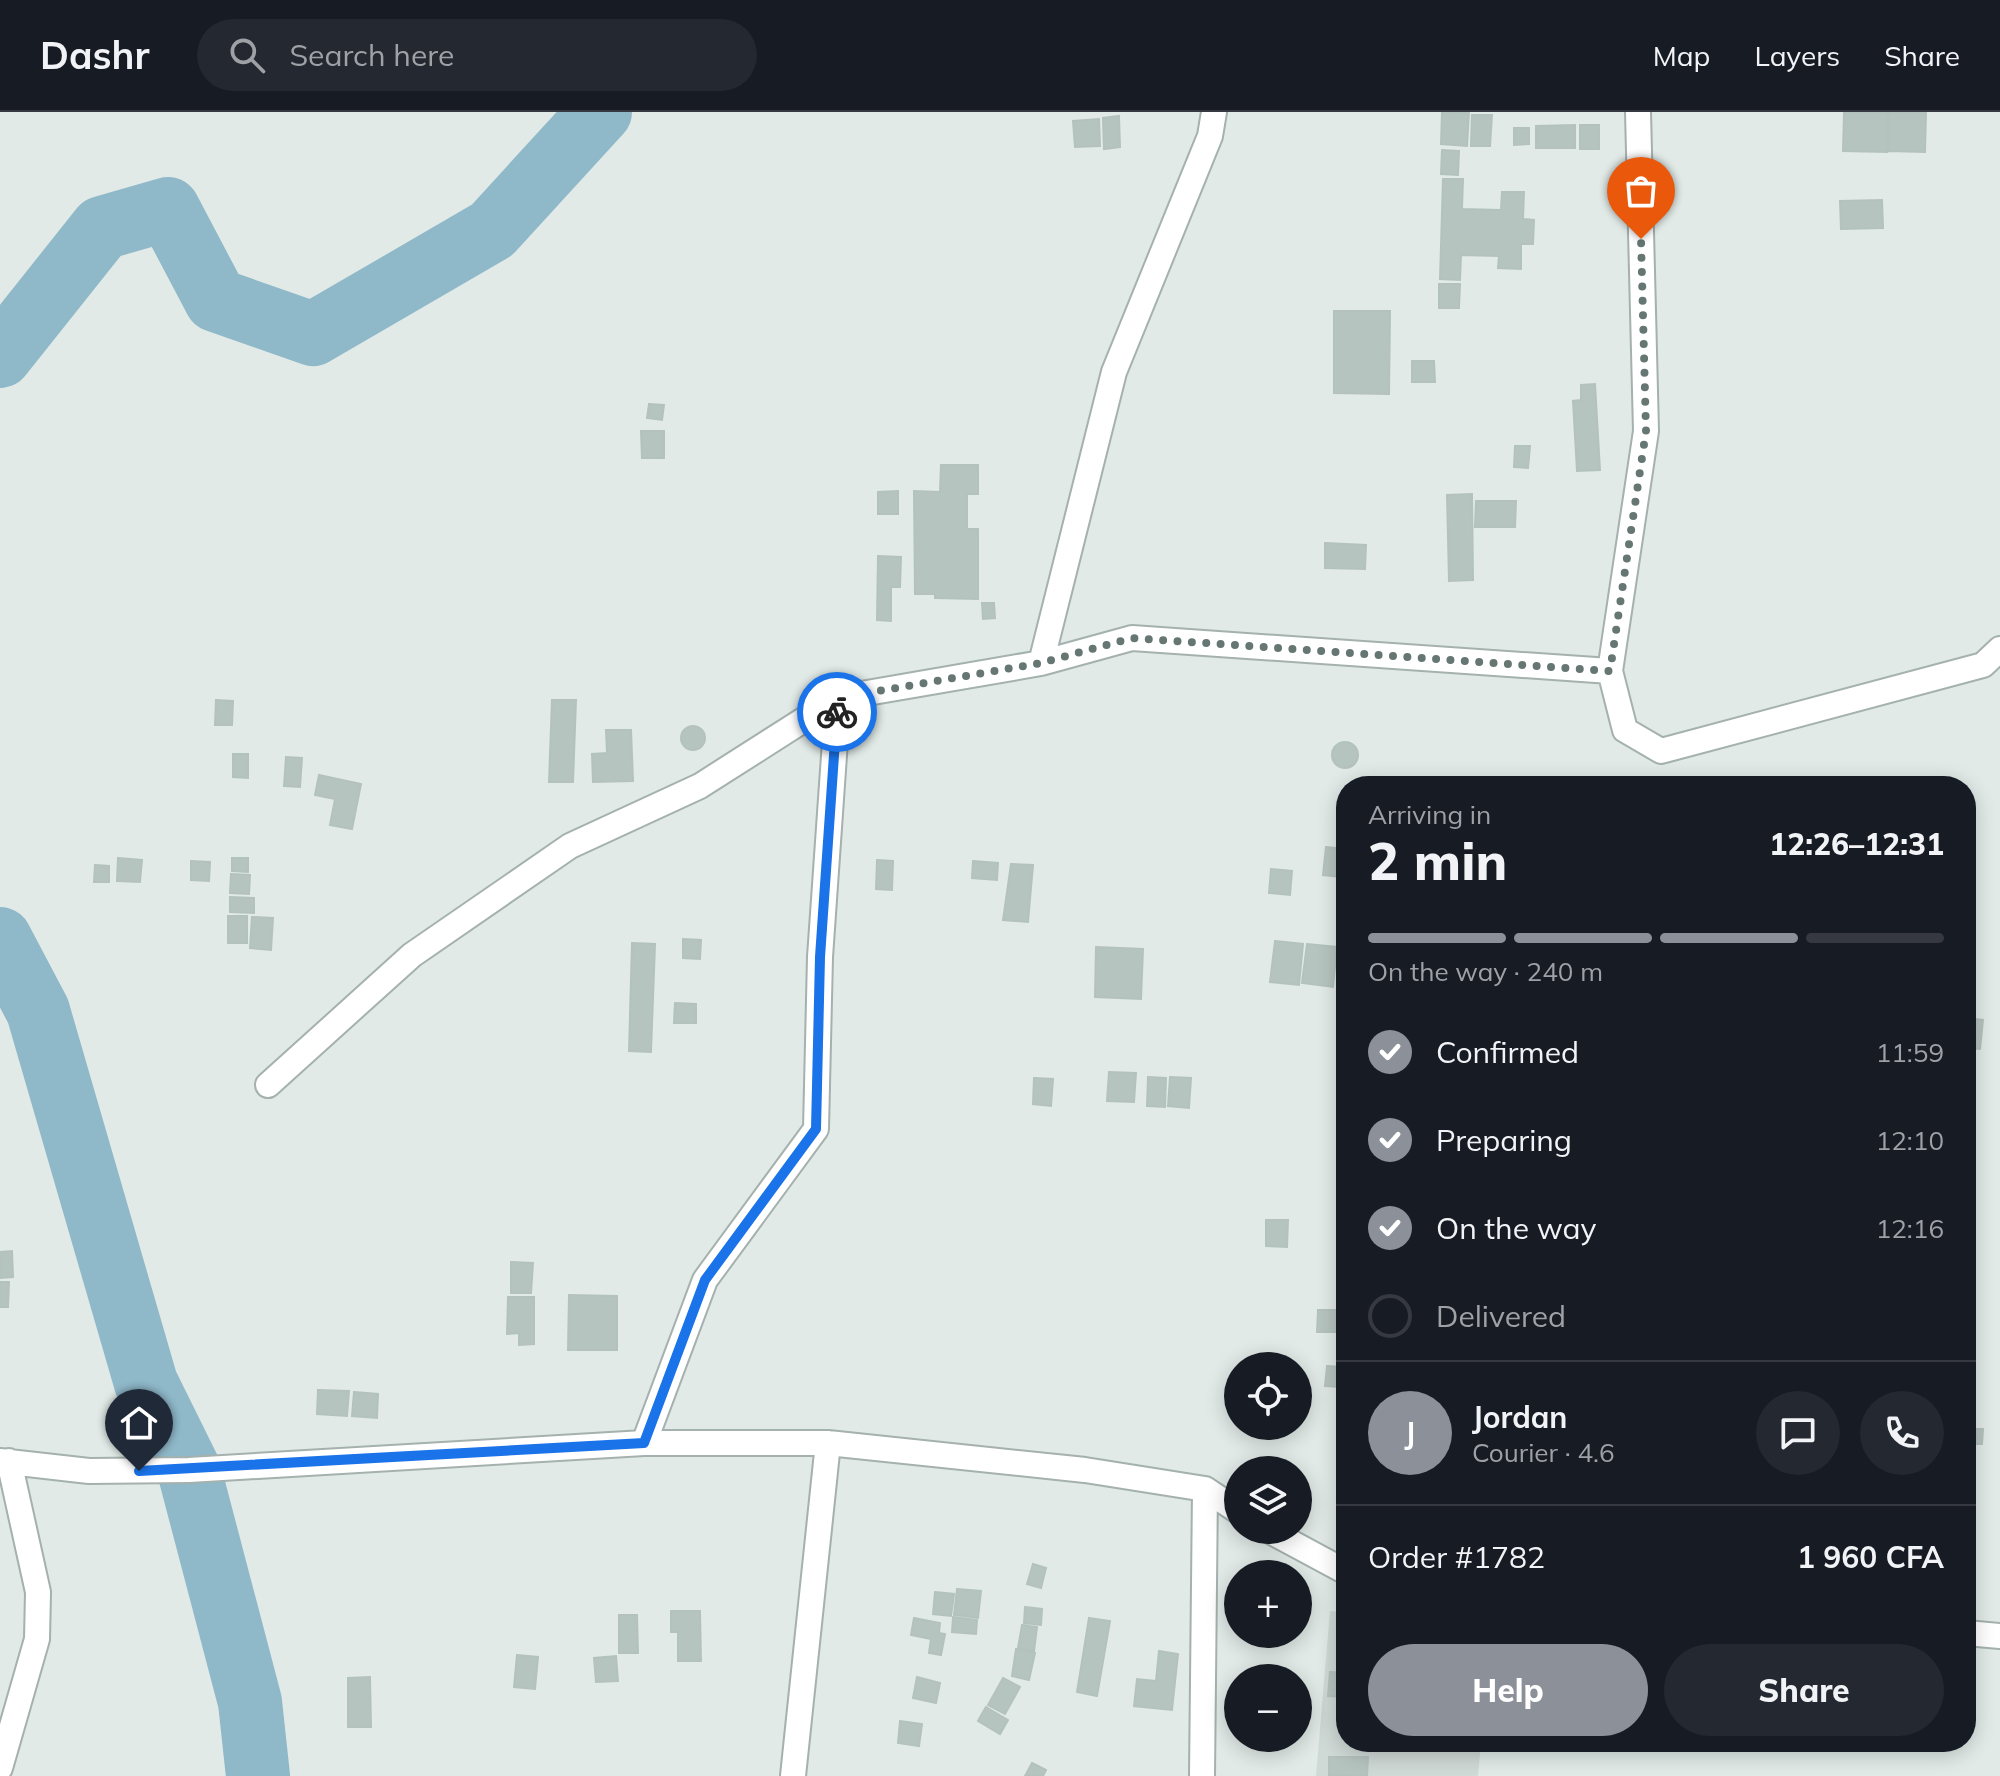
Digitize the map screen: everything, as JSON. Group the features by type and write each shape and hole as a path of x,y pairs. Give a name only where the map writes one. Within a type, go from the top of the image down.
{"street":[{"path":"1041,663 1114,372 1210,136 1214,112"},
{"path":"1638,112 1646,431 1610,671 1625,730 1661,751 1983,665 2000,649"},
{"path":"268,1085 412,955 570,846 700,786 838,698 1041,663 1132,638 1610,671"},
{"path":"644,1443 705,1280 816,1129 820,957 838,698"},
{"path":"0,1768 37,1639 38,1592 5,1461 89,1471 189,1470 644,1443 828,1443 1085,1470 1205,1489 1224,1502"},
{"path":"793,1776 828,1443"},
{"path":"1202,1776 1205,1489"},
{"path":"1294,1544 1336,1567"},
{"path":"1976,1634 2000,1636"}],"shaded area":[{"path":"1330,1611 1336,1611 1336,1752 1480,1752 1478,1776 1316,1776"}],"building":[{"path":"1442,112 1469,112 1467,146 1441,144"},
{"path":"1844,112 1887,112 1887,152 1843,151"},
{"path":"1889,112 1926,112 1925,152 1889,151"},
{"path":"1472,115 1492,115 1490,146 1471,146"},
{"path":"1119,116 1120,147 1104,149 1103,118"},
{"path":"1099,119 1100,146 1075,147 1073,121"},
{"path":"1575,125 1575,148 1536,148 1536,126"},
{"path":"1580,125 1599,125 1599,149 1580,149"},
{"path":"1514,128 1529,128 1529,144 1514,145"},
{"path":"1442,150 1459,151 1458,175 1441,174"},
{"path":"1443,179 1463,179 1462,209 1501,210 1502,192 1524,192 1523,219 1534,220 1533,244 1521,244 1521,269 1498,268 1499,256 1461,255 1460,280 1440,279"},
{"path":"1882,200 1883,228 1841,229 1840,201"},
{"path":"1439,284 1460,284 1459,308 1439,308"},
{"path":"1334,311 1390,311 1389,394 1334,393"},
{"path":"1412,361 1434,361 1435,382 1412,382"},
{"path":"1595,384 1600,470 1577,471 1573,401 1581,400 1581,385"},
{"path":"649,404 664,405 662,420 647,418"},
{"path":"641,431 664,431 664,458 642,458"},
{"path":"1515,446 1530,446 1528,468 1514,467"},
{"path":"941,465 978,465 978,494 967,494 967,529 978,529 978,599 935,598 935,594 915,594 914,491 940,492"},
{"path":"898,491 898,514 878,514 878,492"},
{"path":"1472,494 1473,580 1449,581 1447,495"},
{"path":"1476,501 1516,501 1515,527 1475,527"},
{"path":"1325,543 1366,545 1365,569 1325,568"},
{"path":"878,556 901,557 900,587 891,587 891,621 877,620"},
{"path":"982,603 994,603 995,618 983,619"},
{"path":"216,700 233,701 232,725 215,725"},
{"path":"552,700 576,700 573,782 549,782"},
{"path":"693,726 702,729 705,738 702,747 693,750 684,747 681,738 684,729"},
{"path":"606,730 631,730 633,781 593,782 592,754 607,753"},
{"path":"1345,742 1354,746 1358,755 1354,764 1345,768 1336,764 1332,755 1336,746"},
{"path":"233,754 248,754 248,778 233,777"},
{"path":"286,757 302,758 300,787 284,786"},
{"path":"319,775 361,784 352,829 330,825 335,799 315,795"},
{"path":"1326,847 1336,848 1336,876 1323,875"},
{"path":"118,858 142,860 140,882 117,881"},
{"path":"232,858 248,858 248,872 232,871"},
{"path":"877,860 893,861 892,890 876,889"},
{"path":"191,861 210,862 209,881 191,880"},
{"path":"973,861 998,863 997,880 972,878"},
{"path":"1011,864 1033,865 1028,922 1003,920"},
{"path":"95,865 109,866 109,882 94,882"},
{"path":"1271,869 1292,871 1290,895 1269,893"},
{"path":"231,874 250,875 249,894 230,893"},
{"path":"230,897 254,898 254,913 230,912"},
{"path":"228,916 247,916 247,943 228,943"},
{"path":"252,917 273,918 271,950 250,948"},
{"path":"683,939 701,940 700,959 683,958"},
{"path":"1275,941 1303,944 1299,985 1270,982"},
{"path":"632,943 655,944 651,1052 629,1051"},
{"path":"1307,944 1336,947 1333,987 1302,983"},
{"path":"1096,947 1143,949 1141,999 1095,997"},
{"path":"675,1003 696,1004 696,1023 674,1023"},
{"path":"1976,1019 1983,1020 1980,1049 1976,1049"},
{"path":"1109,1072 1136,1073 1134,1102 1107,1101"},
{"path":"1148,1077 1166,1078 1165,1107 1147,1106"},
{"path":"1170,1077 1191,1078 1189,1108 1168,1106"},
{"path":"1034,1078 1053,1079 1051,1106 1033,1104"},
{"path":"1266,1220 1288,1220 1287,1247 1266,1246"},
{"path":"12,1251 13,1277 0,1278 0,1252"},
{"path":"511,1262 533,1263 531,1293 511,1293"},
{"path":"0,1282 9,1282 8,1307 0,1307"},
{"path":"569,1295 617,1296 617,1350 568,1350"},
{"path":"508,1297 534,1297 534,1344 519,1345 519,1333 507,1334"},
{"path":"1318,1310 1336,1310 1336,1332 1317,1332"},
{"path":"1327,1366 1336,1367 1336,1387 1325,1386"},
{"path":"318,1390 349,1391 347,1416 317,1414"},
{"path":"354,1392 378,1394 377,1418 352,1416"},
{"path":"1976,1429 1983,1429 1982,1444 1976,1444"},
{"path":"1033,1564 1046,1568 1041,1588 1027,1584"},
{"path":"957,1589 981,1591 978,1618 954,1615"},
{"path":"935,1592 954,1594 951,1616 933,1614"},
{"path":"1025,1607 1042,1609 1041,1625 1024,1623"},
{"path":"671,1611 700,1611 701,1661 678,1661 678,1632 671,1632"},
{"path":"619,1615 637,1615 638,1653 619,1653"},
{"path":"953,1617 977,1620 976,1634 952,1632"},
{"path":"914,1618 940,1623 939,1633 945,1634 941,1655 929,1653 931,1639 911,1635"},
{"path":"1089,1618 1110,1621 1097,1696 1077,1692"},
{"path":"1022,1625 1037,1627 1034,1651 1018,1648"},
{"path":"1016,1649 1035,1653 1029,1680 1012,1676"},
{"path":"1159,1651 1178,1654 1172,1710 1134,1706 1137,1679 1156,1681"},
{"path":"517,1655 538,1657 535,1689 514,1687"},
{"path":"616,1656 618,1681 596,1682 594,1658"},
{"path":"1330,1672 1336,1672 1336,1696 1328,1696"},
{"path":"370,1677 371,1727 348,1727 348,1678"},
{"path":"917,1677 940,1683 936,1703 913,1698"},
{"path":"1003,1678 1020,1687 1005,1714 988,1705"},
{"path":"986,1707 1008,1720 1000,1734 978,1721"},
{"path":"900,1721 922,1724 919,1746 898,1743"},
{"path":"1329,1757 1368,1757 1367,1776 1329,1776"},
{"path":"1032,1763 1046,1770 1043,1776 1025,1776"}],"waterway":[{"path":"0,356 102,228 168,209 216,300 313,334 492,230 600,112"},
{"path":"0,939 38,1011 146,1383 189,1470 250,1702 258,1776"}],"way so far":[{"path":"837,712 838,698 1041,663 1132,638 1444,657 1610,671 1646,431 1641,239"}],"route":[{"path":"139,1471 644,1443 705,1280 816,1129 820,957 837,712"}]}
